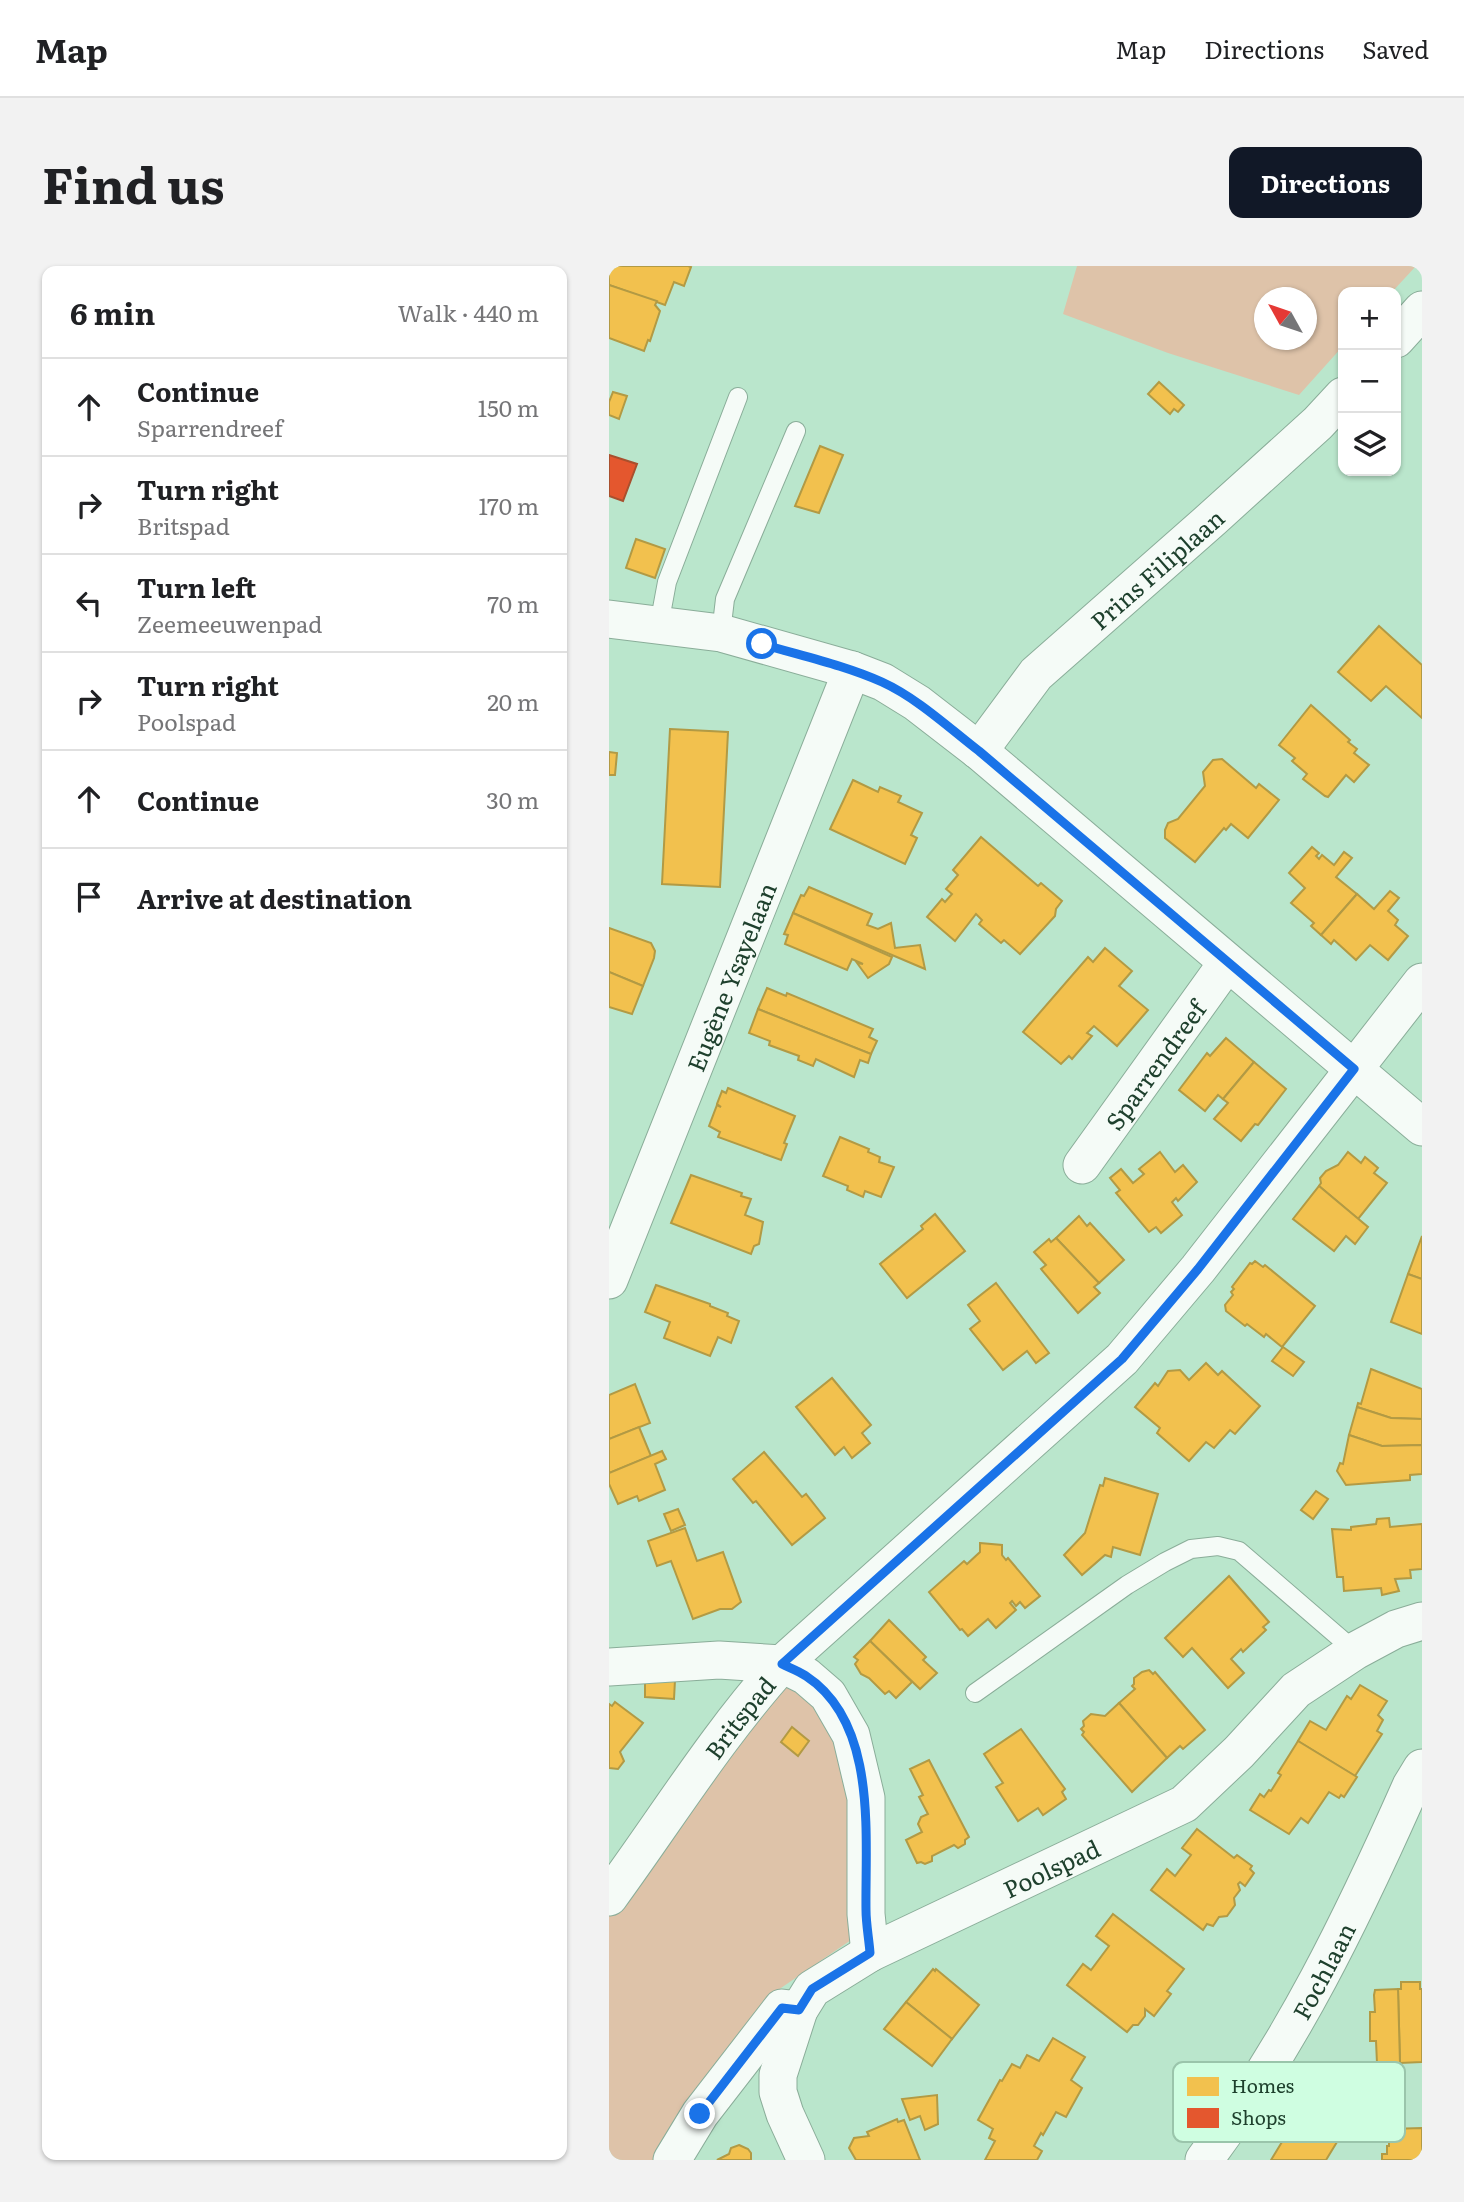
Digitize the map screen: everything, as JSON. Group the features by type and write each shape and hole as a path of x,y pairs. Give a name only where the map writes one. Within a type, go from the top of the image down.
{"street":[{"path":"1401,333 1422,310"},
{"name":"Prins Filiplaan","path":"979,751 1037,674 1280,458 1338,401"},
{"path":"609,619 721,633 852,670 883,682 917,703 979,751 1422,1127"},
{"name":"Eugène Ysayelaan","path":"609,1280 852,670"},
{"name":"Sparrendreef","path":"1083,1166 1227,963"},
{"name":"Britspad","path":"609,1897 707,1758 782,1664 1122,1359 1198,1269 1422,982"},
{"name":"Poolspad","path":"806,2160 785,2114 778,2092 778,2075 799,2010 812,1989 870,1953 1184,1804 1239,1752 1296,1690 1355,1651 1396,1629 1422,1621"},
{"path":"609,1667 719,1660 782,1664 806,1676 828,1695 851,1735 866,1798 866,1914 870,1953"},
{"name":"Fochlaan","path":"1271,2062 1352,1917 1411,1786 1422,1768"},
{"path":"672,2160 700,2114 782,2008 799,2010"},
{"name":"Fochlaan","path":"1204,2160 1217,2142"}],"lane":[{"path":"659,625 667,582 738,397"},
{"path":"721,633 725,600 796,432"},
{"path":"975,1693 1127,1585 1165,1562 1191,1549 1218,1546 1239,1551 1355,1651"}],"shaded area":[{"path":"1077,266 1416,266 1397,287 1338,287 1338,352 1299,395 1168,353 1063,314"},
{"path":"795,1684 834,1732 850,1792 851,1940 778,1990 697,2099 657,2160 609,2160 609,1916 725,1748 775,1689"}],"building: Homes":[{"path":"609,266 691,267 684,286 674,282 665,305 609,285"},
{"path":"609,285 657,301 655,305 660,311 644,351 609,338"},
{"path":"1159,382 1184,405 1178,412 1174,409 1170,414 1148,394"},
{"path":"613,392 627,396 619,419 609,415 609,402"},
{"path":"820,446 843,455 819,513 795,506"},
{"path":"636,539 665,549 655,578 626,568"},
{"path":"1379,626 1422,665 1422,718 1386,686 1371,701 1338,672"},
{"path":"1311,705 1350,740 1348,742 1357,749 1354,753 1369,765 1354,782 1346,775 1328,797 1303,779 1307,774 1292,761 1295,758 1279,745"},
{"path":"670,729 728,732 720,887 662,884"},
{"path":"609,752 617,753 615,775 609,775"},
{"path":"1222,759 1256,788 1259,784 1279,800 1248,838 1231,824 1226,830 1224,828 1195,862 1165,838 1165,830 1168,823 1178,819 1205,786 1203,772 1213,760"},
{"path":"853,780 878,792 880,787 901,796 898,802 922,813 911,835 917,838 905,864 830,829"},
{"path":"981,837 1038,886 1041,883 1062,901 1055,916 1020,954 1004,940 1001,943 979,924 982,920 976,914 955,941 927,917 942,899 945,902 952,894 946,889 958,875 953,870"},
{"path":"1312,847 1319,853 1316,856 1319,859 1322,855 1334,865 1344,852 1352,858 1336,877 1357,894 1321,935 1311,926 1314,923 1291,903 1305,888 1289,873"},
{"path":"809,887 872,914 867,925 878,929 891,923 895,948 920,945 925,969 793,913 801,895 804,896"},
{"path":"1390,891 1399,898 1388,911 1398,920 1395,925 1408,936 1388,960 1370,945 1356,960 1334,940 1331,944 1321,935 1357,894 1374,909"},
{"path":"793,913 892,957 889,964 868,978 857,963 863,964 852,959 847,970 785,944 788,935 784,934"},
{"path":"609,928 651,943 655,951 654,958 643,986 609,972"},
{"path":"1105,948 1132,971 1119,986 1148,1010 1117,1046 1094,1026 1087,1033 1092,1036 1072,1059 1069,1056 1061,1064 1023,1032 1088,957 1093,962"},
{"path":"609,972 643,986 632,1014 609,1007"},
{"path":"767,988 786,996 787,993 873,1029 869,1037 877,1041 871,1054 758,1009"},
{"path":"758,1009 871,1054 868,1063 860,1060 854,1077 816,1059 813,1066 798,1060 799,1056 769,1045 770,1041 749,1033"},
{"path":"1226,1038 1254,1062 1223,1099 1218,1095 1205,1111 1179,1090 1207,1053 1210,1056"},
{"path":"1254,1062 1286,1089 1258,1125 1255,1124 1241,1141 1214,1119 1228,1103 1223,1099"},
{"path":"728,1088 795,1116 784,1143 787,1144 781,1160 718,1137 720,1132 709,1126 717,1105 721,1107 717,1104 722,1091 726,1093"},
{"path":"840,1137 869,1149 868,1152 880,1157 879,1162 894,1167 881,1197 865,1191 863,1197 847,1190 848,1186 823,1176"},
{"path":"1160,1152 1175,1172 1183,1165 1197,1182 1178,1201 1176,1198 1172,1202 1182,1215 1161,1233 1156,1227 1149,1232 1116,1193 1120,1190 1110,1178 1121,1169 1133,1183 1144,1174 1139,1169"},
{"path":"1348,1152 1361,1163 1365,1157 1378,1168 1374,1173 1387,1183 1358,1219 1319,1186 1320,1178 1326,1171 1338,1165"},
{"path":"691,1175 742,1193 741,1196 751,1199 745,1215 763,1222 759,1244 754,1246 751,1254 671,1223"},
{"path":"1319,1186 1368,1227 1355,1244 1346,1236 1334,1251 1293,1219"},
{"path":"935,1214 965,1251 907,1298 880,1264 923,1229 921,1226"},
{"path":"1079,1216 1087,1226 1090,1223 1124,1260 1099,1283 1056,1238"},
{"path":"1422,1236 1422,1279 1408,1274"},
{"path":"1056,1238 1099,1283 1094,1287 1100,1293 1078,1313 1041,1269 1046,1265 1034,1252 1049,1239 1051,1242"},
{"path":"1255,1261 1263,1267 1265,1265 1315,1306 1282,1347 1266,1334 1264,1337 1247,1324 1245,1326 1226,1311 1225,1305 1233,1295 1232,1287 1250,1263"},
{"path":"1408,1274 1422,1279 1422,1334 1391,1322"},
{"path":"996,1283 1049,1353 1036,1363 1027,1351 1003,1370 970,1329 980,1321 968,1305"},
{"path":"656,1285 710,1304 739,1321 731,1343 718,1337 710,1356 664,1338 670,1322 645,1312"},
{"path":"1283,1347 1304,1362 1293,1376 1272,1361"},
{"path":"1206,1363 1218,1375 1222,1371 1260,1406 1235,1434 1230,1430 1214,1448 1206,1442 1189,1461 1157,1433 1160,1428 1135,1407 1155,1383 1158,1386 1168,1371 1180,1370 1189,1380"},
{"path":"1371,1369 1422,1389 1422,1419 1391,1418 1357,1407 1358,1403 1361,1404"},
{"path":"832,1378 871,1425 862,1433 870,1443 852,1458 844,1447 835,1455 796,1407"},
{"path":"635,1384 650,1423 609,1439 609,1395"},
{"path":"1357,1407 1391,1418 1422,1419 1422,1445 1382,1446 1349,1435"},
{"path":"639,1427 651,1456 609,1473 609,1439"},
{"path":"1349,1435 1382,1446 1422,1445 1422,1474 1410,1475 1410,1480 1346,1485 1337,1471 1340,1463 1343,1464"},
{"path":"662,1451 666,1459 655,1464 665,1490 639,1501 637,1496 618,1504 609,1484 609,1473"},
{"path":"764,1452 802,1497 806,1494 825,1518 792,1545 756,1501 753,1503 733,1479"},
{"path":"1105,1478 1158,1494 1140,1555 1113,1547 1111,1557 1105,1555 1082,1575 1064,1555 1085,1533 1100,1485 1103,1486"},
{"path":"1316,1491 1328,1499 1313,1519 1301,1510"},
{"path":"678,1509 685,1525 671,1531 664,1514"},
{"path":"1389,1518 1390,1527 1422,1524 1422,1569 1410,1570 1411,1578 1395,1579 1399,1591 1382,1595 1381,1588 1344,1591 1343,1577 1337,1577 1332,1529 1351,1530 1351,1527 1376,1524 1377,1519"},
{"path":"685,1528 697,1561 723,1552 741,1602 732,1609 720,1609 693,1619 671,1561 657,1566 648,1541"},
{"path":"980,1543 1002,1545 1002,1555 1006,1560 1008,1558 1040,1596 1025,1608 1020,1602 1016,1606 1012,1601 1010,1603 1016,1610 996,1628 988,1619 968,1636 929,1592 964,1561 967,1564 980,1552"},
{"path":"1229,1576 1269,1622 1263,1627 1266,1630 1243,1652 1241,1649 1231,1659 1244,1673 1228,1688 1192,1648 1183,1657 1165,1638"},
{"path":"889,1620 926,1657 923,1660 937,1673 920,1689 870,1641"},
{"path":"870,1641 912,1682 896,1698 889,1691 885,1694 861,1674 855,1664 858,1660 854,1657"},
{"path":"1149,1670 1153,1674 1155,1672 1205,1730 1183,1749 1180,1746 1167,1758 1119,1703 1135,1689 1132,1686 1134,1678"},
{"path":"645,1679 675,1680 674,1699 645,1697"},
{"path":"1360,1685 1387,1701 1378,1715 1383,1720 1377,1731 1382,1734 1355,1776 1298,1741 1310,1721 1326,1730 1347,1696 1351,1699"},
{"path":"615,1702 643,1723 620,1752 624,1761 618,1769 609,1768 609,1704 612,1706"},
{"path":"1119,1703 1167,1758 1132,1792 1082,1735 1084,1732 1081,1729 1084,1726 1083,1721 1091,1714 1105,1716"},
{"path":"792,1727 809,1741 798,1756 781,1742"},
{"path":"1021,1729 1065,1789 1062,1792 1066,1799 1043,1815 1038,1808 1018,1821 996,1787 1003,1783 984,1754"},
{"path":"1298,1741 1357,1777 1344,1797 1341,1795 1339,1798 1329,1792 1308,1823 1301,1818 1289,1834 1250,1810 1260,1794 1264,1797 1271,1791 1281,1775 1278,1773"},
{"path":"929,1760 969,1837 965,1844 958,1848 954,1845 932,1856 932,1861 925,1864 917,1863 906,1840 922,1832 918,1824 921,1817 928,1814 919,1797 923,1795 910,1769"},
{"path":"1197,1829 1234,1858 1237,1855 1252,1866 1250,1869 1254,1873 1245,1886 1240,1882 1238,1884 1240,1890 1234,1898 1235,1905 1227,1916 1219,1917 1213,1926 1207,1924 1203,1930 1151,1890 1167,1869 1175,1876 1191,1855 1182,1848"},
{"path":"1113,1914 1184,1969 1167,1991 1171,1994 1154,2016 1145,2009 1145,2016 1138,2025 1133,2025 1127,2032 1067,1985 1083,1964 1091,1970 1109,1946 1096,1936"},
{"path":"933,1969 979,2005 952,2039 906,2002"},
{"path":"1401,1982 1420,1982 1422,2062 1400,2062 1398,1989 1401,1989"},
{"path":"1398,1989 1400,2062 1377,2062 1376,2041 1370,2041 1370,2012 1375,2012 1375,1990"},
{"path":"906,2002 952,2039 932,2066 884,2029"},
{"path":"1053,2038 1085,2057 1071,2080 1082,2088 1066,2117 1056,2112 1043,2135 1041,2133 1034,2146 1042,2151 1037,2160 985,2160 995,2141 989,2138 993,2129 978,2120 1000,2080 1002,2081 1012,2064 1020,2068 1027,2055 1039,2061"},
{"path":"937,2095 938,2124 925,2130 920,2116 910,2120 902,2099"},
{"path":"897,2119 898,2122 904,2120 920,2160 856,2160 849,2148 854,2138 869,2136 867,2132"},
{"path":"1422,2128 1422,2160 1382,2160 1382,2154 1387,2154 1389,2142 1405,2142 1405,2129"},
{"path":"1282,2142 1337,2142 1326,2160 1271,2160"},
{"path":"739,2145 748,2149 751,2160 717,2160 729,2154 731,2148"}],"building: Shops":[{"path":"609,455 637,464 623,501 609,496"}],"route":[{"path":"700,2114 782,2008 799,2010 812,1989 870,1953 866,1914 866,1798 851,1735 828,1695 806,1676 782,1664 1122,1359 1198,1269 1354,1069 979,751 917,703 883,682 852,670 762,644"}]}
